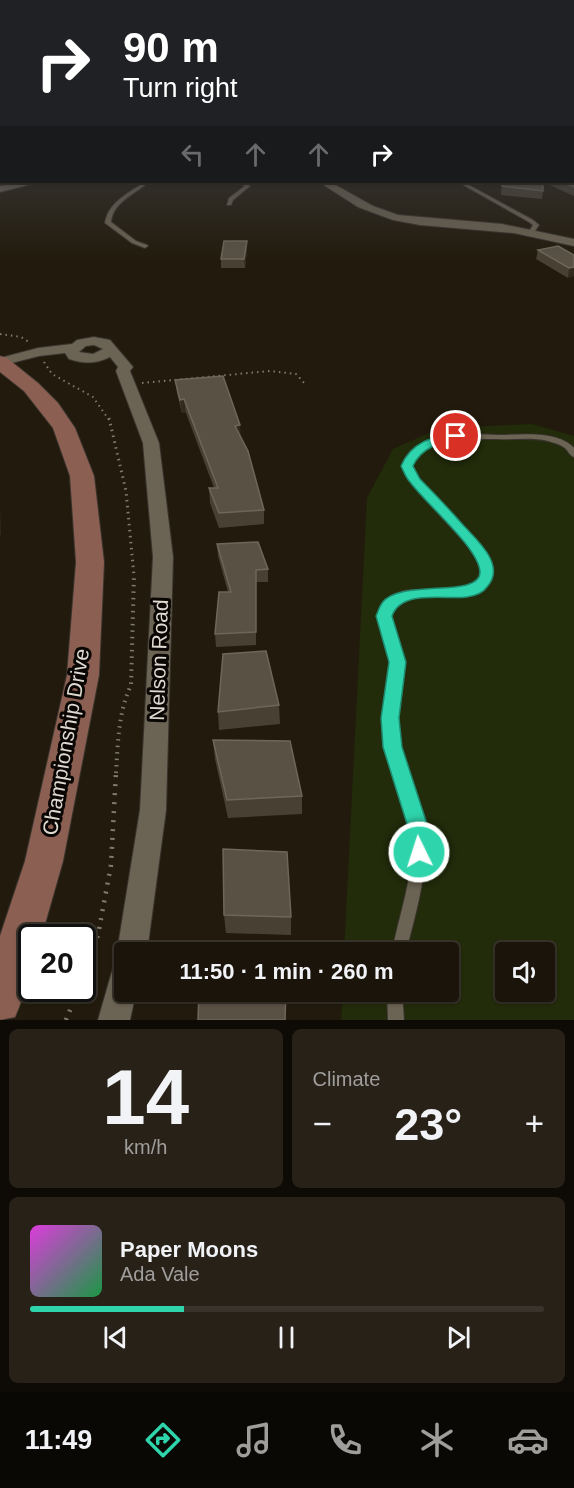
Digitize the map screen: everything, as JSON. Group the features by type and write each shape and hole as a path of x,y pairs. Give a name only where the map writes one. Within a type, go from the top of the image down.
{"street":[{"path":"0,189 30,183"},
{"path":"326,183 362,204 387,215 531,233 574,243"},
{"path":"0,362 38,352 73,348 82,343 100,341 109,345 110,350 95,358 78,358 72,353 73,348"},
{"name":"Nelson Road","path":"110,350 126,367 126,378 151,443 163,556 153,810 133,942"},
{"path":"95,358 126,378"},
{"name":"Championship Drive","path":"0,362 31,387 51,408 64,428 82,476 90,562 83,675 44,861 0,1002"},
{"path":"114,1020 118,1002"}],"lane":[{"path":"145,246 124,236 108,223 108,216 114,205 146,183"},
{"path":"229,204 248,186 241,183"},
{"path":"462,183 531,221 536,225 531,233"},
{"path":"401,942 419,852 417,824 392,747 390,718 398,662 384,616 388,605 400,597 416,593 468,592 483,583 487,574 485,563 478,550 415,481 408,470 408,462 412,455 428,444 456,436 552,439 568,446 574,455"},
{"path":"395,1002 396,1020"}],"path":[{"path":"0,334 21,337 34,347"},
{"path":"42,358 52,374 85,391 108,416 126,491 135,587 131,685 124,700 119,728 111,865 96,941"},
{"path":"126,378 270,371 296,374 306,385"},
{"path":"66,1020 73,1002"}],"green space":[{"path":"532,424 574,436 574,1020 341,1020 342,1002 459,1002 459,942 345,942 367,498 393,449 440,428"}],"building":[{"path":"502,183 543,183 543,191 502,186"},
{"path":"224,241 247,241 244,259 221,259"},
{"path":"558,246 574,255 574,267 569,268 538,250"},
{"path":"223,376 240,425 235,426 248,451 264,510 219,513 209,488 218,488 184,399 180,400 175,380"},
{"path":"258,542 268,569 256,570 256,632 215,634 219,592 231,592 217,544"},
{"path":"266,651 279,705 218,712 223,654"},
{"path":"213,740 290,741 302,796 227,800"},
{"path":"223,849 287,852 291,917 224,915"},
{"path":"199,1002 286,1002 285,1020 198,1020"}],"route":[{"path":"419,852 417,824 392,747 390,718 398,662 384,616 388,605 408,594 468,592 480,587 486,579 487,569 478,550 415,481 407,466 412,455 422,447 437,440 456,436"}]}
